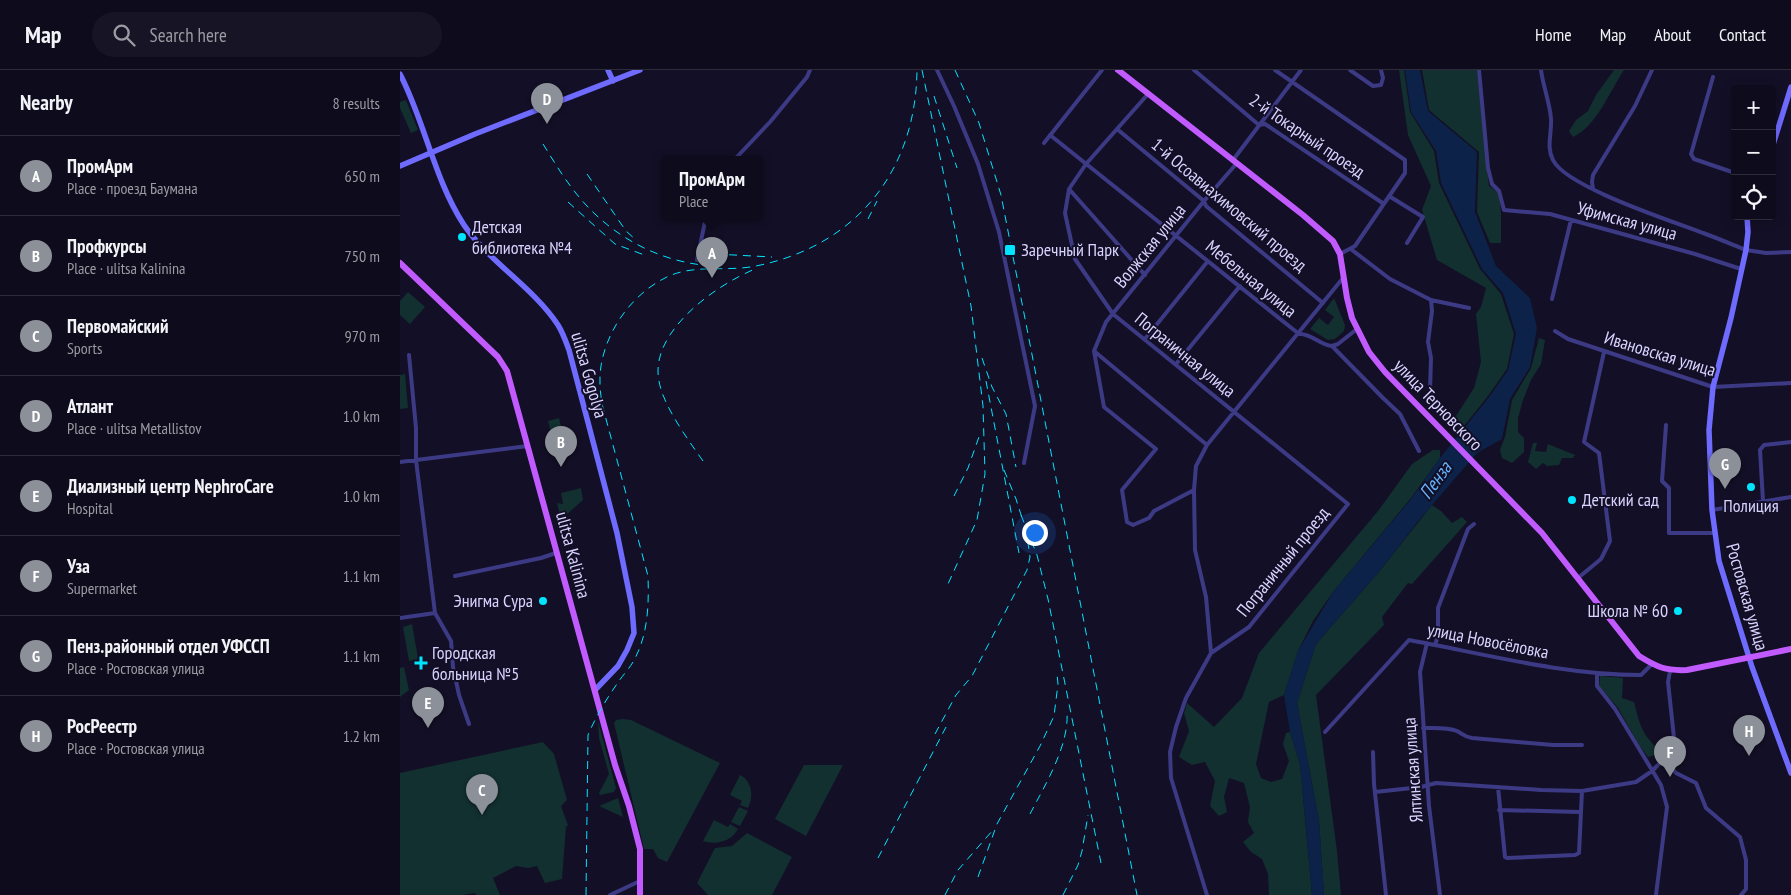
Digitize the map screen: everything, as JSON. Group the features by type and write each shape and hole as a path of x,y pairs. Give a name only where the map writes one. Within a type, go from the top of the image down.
{"main road":[{"name":"улица Терновского","path":"1118,70 1235,161 1333,241 1340,254 1347,298 1356,329 1369,352 1385,372 1542,533 1639,656 1652,664 1670,671 1687,670 1791,649"},
{"name":"ulitsa Kalinina","path":"400,262 498,357 507,371 640,849 640,895"}],"street":[{"path":"608,70 613,81"},
{"path":"400,166 640,70"},
{"path":"738,156 770,122 807,77 810,70"},
{"path":"937,70 978,164 999,232 1035,406 1024,463"},
{"path":"1044,143 1102,70"},
{"name":"2-й Токарный проезд","path":"1194,70 1259,125 1264,124 1384,204"},
{"path":"1275,70 1405,160 1405,173 1390,196 1352,250 1340,254"},
{"name":"Волжская улица","path":"1094,351 1106,322 1235,161 1259,125 1301,70"},
{"path":"1350,70 1373,86 1381,85 1384,78 1381,70"},
{"name":"Уфимская улица","path":"1478,70 1488,168 1492,184 1500,191 1504,210 1550,214 1686,251 1741,269"},
{"path":"1541,70 1551,119 1549,152 1554,163 1567,175 1581,184 1625,204 1746,250 1766,253 1791,252"},
{"path":"1593,189 1594,175 1635,106 1652,70"},
{"name":"ulitsa Gogolya","path":"400,74 456,211 478,242 555,321 572,359 618,540 632,607 634,633 618,666 596,689"},
{"path":"1713,76 1692,154 1694,159 1731,172"},
{"path":"1776,135 1791,87"},
{"path":"1145,275 1069,189 1086,164 1148,94"},
{"name":"1-й Осоавиахимовский проезд","path":"1117,128 1204,201 1206,206 1323,302"},
{"name":"Мебельная улица","path":"1050,135 1298,334 1305,334 1326,346 1332,346 1400,414 1419,452"},
{"name":"Пограничная улица","path":"1069,189 1065,213 1075,260 1114,314 1348,504"},
{"path":"1390,196 1423,217 1407,243"},
{"path":"1552,299 1571,220"},
{"name":"Ростовская улица","path":"1747,220 1746,250 1713,387 1710,430 1712,510 1719,561 1749,658 1791,772"},
{"path":"697,260 705,221"},
{"path":"1352,250 1390,279 1431,300 1469,308"},
{"path":"1145,339 1208,261"},
{"path":"1207,895 1172,778 1170,752 1186,698 1211,653 1206,597 1195,550 1194,490 1196,466 1208,445 1344,277"},
{"path":"1176,364 1240,286"},
{"name":"улица Терновского","path":"1430,391 1432,358 1428,342 1432,311 1431,300"},
{"path":"1332,346 1338,344 1356,329"},
{"name":"Ивановская улица","path":"1555,331 1568,339 1604,352 1713,387 1791,382"},
{"path":"1094,351 1104,407 1156,449 1122,490 1127,522 1133,525 1148,518 1154,511 1194,490"},
{"path":"1094,351 1208,445"},
{"path":"1578,578 1602,559 1610,541 1599,453 1584,442 1604,352"},
{"path":"409,355 416,428 416,460 435,612 451,641 458,695 469,724"},
{"path":"1666,425 1662,481 1669,488 1669,533 1714,533"},
{"path":"1764,501 1760,450 1764,444 1791,442"},
{"path":"400,462 528,446"},
{"path":"1712,510 1791,497"},
{"name":"Пограничный проезд","path":"1211,653 1249,627 1348,504"},
{"path":"1435,645 1438,636 1438,608 1468,529 1474,524"},
{"path":"455,576 541,558 556,552"},
{"path":"400,618 435,612"},
{"name":"улица Новосёловка","path":"1325,732 1409,640 1520,662 1597,673 1641,675 1652,664"},
{"name":"Ялтинская улица","path":"1427,643 1420,672 1432,844 1440,895"},
{"path":"1375,792 1421,787 1436,783 1582,791 1636,782 1652,771 1675,747 1668,682 1670,671"},
{"path":"1597,673 1596,686 1615,709 1661,785 1667,807 1656,895"},
{"path":"1423,728 1458,731 1464,737 1472,738 1553,744 1582,744"},
{"path":"1373,752 1375,792 1386,895"},
{"path":"1667,756 1670,766 1676,773 1696,783 1706,808 1740,837 1746,860 1746,889 1741,895"},
{"path":"1498,787 1499,810 1505,856 1507,858 1575,855 1579,853 1582,791"},
{"path":"1499,810 1580,812"},
{"path":"610,895 640,880"}],"green space":[{"path":"1399,70 1404,70 1410,112 1434,151 1439,183 1480,269 1501,294 1514,334 1507,369 1460,431 1454,419 1474,388 1481,362 1476,314 1481,307 1486,288 1437,260 1422,210 1431,186 1408,135"},
{"path":"1422,70 1477,70 1489,186 1499,193 1501,243 1490,243 1477,212 1479,152 1429,110"},
{"path":"1614,70 1624,70 1596,117 1573,137 1569,131 1576,120 1588,111 1596,95"},
{"path":"406,100 418,130 411,133 400,108 400,102"},
{"path":"408,292 425,307 410,324 400,315 400,301"},
{"path":"1334,298 1345,325 1344,331 1335,339 1328,340 1310,329 1319,318 1328,325 1334,317 1325,310"},
{"path":"1539,338 1545,340 1541,364 1531,380 1518,418 1518,432 1524,438 1524,452 1512,463 1502,458 1500,450 1505,437 1512,400 1531,368"},
{"path":"405,374 408,408 400,409 400,375"},
{"path":"559,418 563,435 552,437 548,421"},
{"path":"1533,443 1537,443 1535,451 1546,452 1548,444 1575,455 1573,458 1562,458 1559,465 1547,466 1543,463 1536,469 1528,462"},
{"path":"1433,450 1440,450 1440,458 1411,498 1333,592 1313,621 1298,651 1284,695 1269,702 1256,764 1261,778 1271,782 1282,779 1289,761 1283,744 1286,733 1290,732 1300,764 1312,895 1269,895 1268,874 1262,859 1251,852 1243,842 1254,833 1248,822 1250,807 1244,783 1229,778 1224,797 1227,812 1219,816 1210,806 1215,781 1205,762 1192,765 1179,757 1189,731 1184,713 1187,703 1214,727 1242,698 1259,653 1378,511 1412,464"},
{"path":"581,488 583,500 565,516 566,527 563,527 557,503 563,504 561,493"},
{"path":"1432,505 1441,511 1452,523 1462,517 1467,522 1412,584 1408,583 1382,617 1384,625 1316,695 1341,895 1324,895 1319,821 1297,703 1316,644 1378,573"},
{"path":"412,624 418,658 409,661 403,627"},
{"path":"404,667 409,690 400,697 400,668"},
{"path":"1600,676 1623,678 1622,698 1634,702 1643,730 1650,741 1662,753 1648,757 1618,708 1599,686"},
{"path":"616,720 631,720 720,763 667,862 658,858 653,849 644,849 614,723"},
{"path":"598,721 616,788 614,792 600,795 599,793 609,774 599,738"},
{"path":"543,742 554,754 567,800 561,806 568,825 566,827 562,879 545,883 537,866 528,868 516,866 493,878 500,895 476,895 475,893 462,895 400,895 400,773"},
{"path":"804,765 843,765 806,836 775,819"},
{"path":"740,775 747,781 751,789 751,799 748,808 740,805 742,801 730,795"},
{"path":"618,798 623,817 599,806"},
{"path":"739,807 748,811 740,826 731,822"},
{"path":"714,820 728,827 730,824 738,829 727,840 713,843 703,841"},
{"path":"747,833 792,857 772,895 708,895 697,883 715,848 732,846"}],"water":[{"name":"Пенза","path":"1405,70 1420,70 1428,111 1477,152 1475,212 1496,266 1530,298 1537,328 1530,367 1510,399 1502,439 1477,453 1420,519 1378,573 1316,644 1297,703 1319,821 1324,895 1312,895 1300,764 1290,732 1284,695 1298,651 1333,592 1411,499 1508,370 1516,334 1503,293 1482,269 1441,183 1436,151 1411,112"}],"railway":[{"path":"586,895 588,735 606,701 638,652 645,631 648,598 648,576 602,404 600,371 609,338 624,313 634,301 644,291 669,276 690,270 745,268 792,256 823,241 851,222 874,198 892,171 905,140 914,107 917,70"},
{"path":"922,70 971,306 983,406 985,474 977,520 948,584"},
{"path":"955,70 979,123 1001,195 1137,895"},
{"path":"934,96 957,168"},
{"path":"543,144 575,192 587,206 616,231 631,241 665,257 702,265"},
{"path":"587,174 626,231 636,240"},
{"path":"868,219 877,201"},
{"path":"568,202 615,244 647,256"},
{"path":"715,254 772,257"},
{"path":"703,461 677,423 661,391 659,363 664,345 675,328 689,313 722,286 755,269"},
{"path":"982,358 992,387 1006,414 1016,467"},
{"path":"986,381 1019,553"},
{"path":"954,496 968,468 980,434"},
{"path":"1004,470 1023,521"},
{"path":"1021,515 1037,555 1048,599 1101,863"},
{"path":"935,734 956,695 972,676 1027,570 1030,557 1028,543"},
{"path":"978,877 997,824 1040,746 1054,716 1058,684 1057,674"},
{"path":"1030,814 1060,752 1067,726 1067,713"},
{"path":"878,858 946,727"},
{"path":"1063,895 1078,865 1088,815"},
{"path":"945,895 958,870 993,830"}],"place":[{"name":"Атлант","path":"547,124"},
{"name":"Детская библиотека №4","path":"462,237"},
{"name":"Заречный Парк","path":"1010,250"},
{"name":"ПромАрм","path":"712,278"},
{"name":"Профкурсы","path":"561,467"},
{"name":"Полиция","path":"1751,487"},
{"name":"Пенз.районный отдел УФССП","path":"1725,489"},
{"name":"Детский сад","path":"1572,500"},
{"name":"Энигма Сура","path":"543,601"},
{"name":"Школа № 60","path":"1678,611"},
{"name":"Городская больница №5","path":"421,663"},
{"name":"Диализный центр NephroCare","path":"428,728"},
{"name":"РосРеестр","path":"1749,756"},
{"name":"Уза","path":"1670,777"},
{"name":"Первомайский","path":"482,815"}]}
